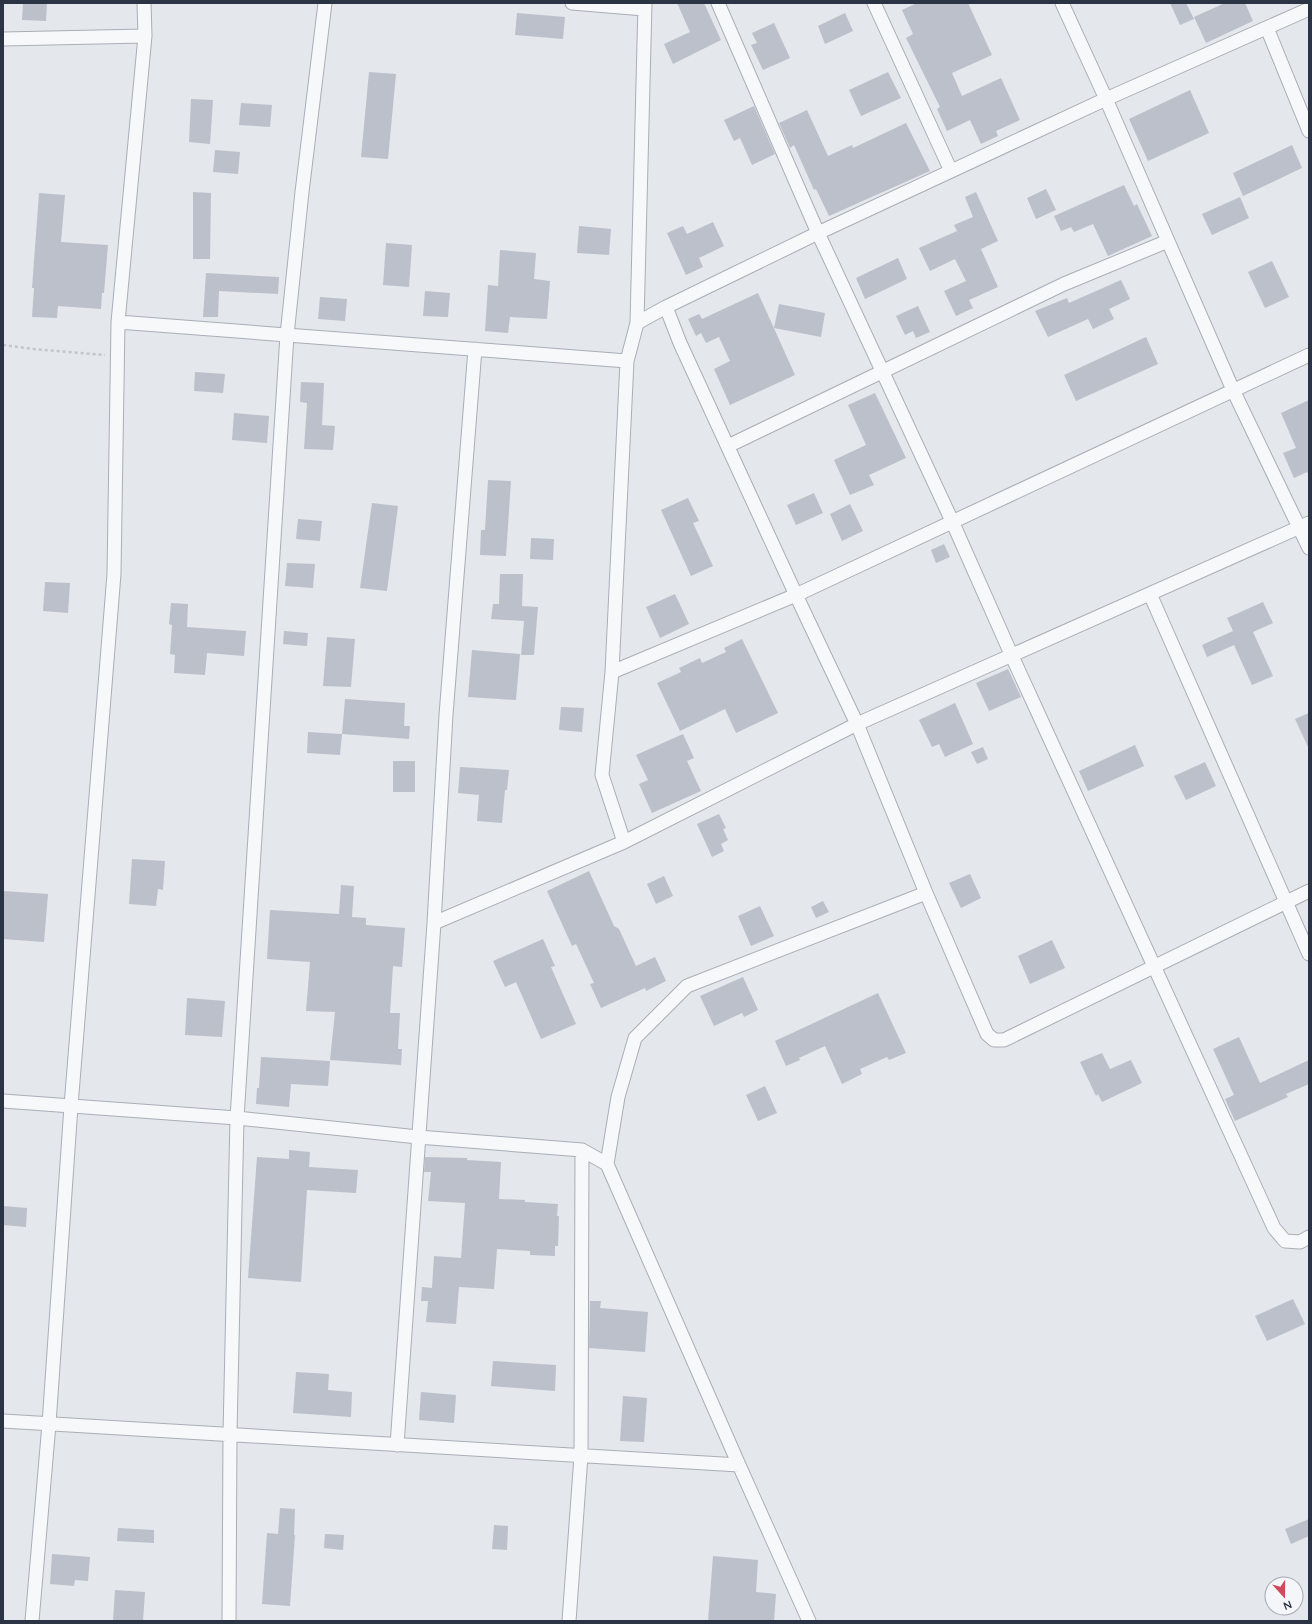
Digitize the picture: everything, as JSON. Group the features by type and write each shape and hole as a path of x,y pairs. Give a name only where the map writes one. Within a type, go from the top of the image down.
{"street":[{"path":"32,1621 49,1424 71,1106 114,574 118,322 145,36 144,3"},
{"path":"229,1621 230,1434 237,1118 287,335 302,192 326,3"},
{"path":"572,3 644,6 637,323 627,361 612,672 602,775 624,842"},
{"path":"718,3 818,233 952,521 1011,654 1274,1228 1285,1241 1300,1242 1309,1237"},
{"path":"874,3 952,171"},
{"path":"1062,3 1106,99 1233,390 1304,525 1309,548"},
{"path":"637,323 666,307 818,233 1106,99 1309,9"},
{"path":"1267,28 1309,131"},
{"path":"3,39 145,36"},
{"path":"728,446 1064,284 1168,241"},
{"path":"666,307 796,595 857,724 926,893 987,1034 994,1040 1004,1040 1309,891"},
{"path":"118,322 627,361"},
{"path":"397,1444 434,923 446,715 475,349"},
{"path":"612,672 796,595 1309,355"},
{"path":"434,923 624,842 857,724 1011,654 1304,525"},
{"path":"1150,594 1309,954"},
{"path":"809,1621 607,1164 618,1097 635,1038 687,986 926,893"},
{"path":"3,1101 237,1118 418,1137 582,1150 607,1164"},
{"path":"569,1621 581,1456 582,1150"},
{"path":"3,1421 739,1465"}],"path":[{"path":"3,345 34,350 117,356"}],"building":[{"path":"23,3 47,3 46,21 22,20"},
{"path":"677,3 704,3 721,40 673,64 664,44 690,32"},
{"path":"917,3 968,3 992,55 952,73 962,96 1001,78 1020,120 996,131 998,136 981,144 970,120 947,131 937,109 940,107 906,38 913,34 902,10"},
{"path":"1170,3 1186,3 1194,19 1180,25"},
{"path":"1225,3 1245,3 1253,21 1206,43 1194,17"},
{"path":"517,13 565,17 563,39 515,35"},
{"path":"845,13 853,31 825,44 818,26"},
{"path":"774,23 790,58 763,70 751,45 757,43 752,33"},
{"path":"369,72 396,74 388,159 361,157"},
{"path":"888,72 901,98 861,116 849,90"},
{"path":"1190,90 1209,133 1148,161 1129,119"},
{"path":"191,99 213,100 210,144 189,142"},
{"path":"241,103 272,105 270,127 239,125"},
{"path":"754,106 775,154 752,165 740,138 734,141 724,120"},
{"path":"807,110 828,156 852,145 853,148 906,123 930,171 829,216 816,189 814,190 794,145 790,148 779,123"},
{"path":"1292,145 1302,168 1243,196 1233,173"},
{"path":"215,150 240,152 238,174 213,172"},
{"path":"1124,185 1134,206 1137,204 1152,236 1108,256 1093,224 1074,232 1071,227 1061,231 1054,216"},
{"path":"1046,189 1056,210 1036,219 1027,198"},
{"path":"193,192 211,193 210,259 193,259"},
{"path":"976,192 998,241 981,249 998,287 969,300 973,308 956,316 944,291 966,281 955,259 930,271 919,248 957,231 954,225 973,217 965,197"},
{"path":"39,193 65,195 61,242 108,245 104,293 102,293 101,309 58,306 57,318 32,317 34,288 32,288"},
{"path":"1240,197 1249,218 1212,235 1202,214"},
{"path":"713,222 724,246 699,258 703,267 686,275 667,233 683,226 687,234"},
{"path":"579,226 611,229 609,255 577,253"},
{"path":"386,243 412,245 409,287 383,285"},
{"path":"500,250 536,253 534,279 550,281 547,319 510,317 508,333 485,331 488,285 498,286"},
{"path":"898,258 907,279 865,299 856,278"},
{"path":"1272,261 1289,297 1265,308 1248,272"},
{"path":"206,273 279,277 278,294 219,291 218,317 203,317"},
{"path":"1121,280 1130,299 1109,309 1114,319 1093,329 1088,319 1048,337 1035,311 1067,298 1069,303"},
{"path":"425,291 450,293 448,317 423,316"},
{"path":"758,293 795,375 730,405 714,369 730,361 719,337 706,343 701,333 696,336 688,319 699,314 702,319"},
{"path":"320,297 347,299 345,321 318,319"},
{"path":"779,304 825,313 821,337 774,328"},
{"path":"918,306 930,332 916,338 913,331 905,335 896,316"},
{"path":"1146,337 1158,364 1076,401 1064,375"},
{"path":"195,372 225,374 223,393 194,391"},
{"path":"301,382 324,383 322,425 335,426 333,450 304,449 307,403 300,402"},
{"path":"875,393 906,458 869,475 874,485 850,495 834,460 866,445 848,405"},
{"path":"1309,400 1309,476 1307,472 1294,478 1283,453 1296,448 1281,413"},
{"path":"234,413 269,416 267,443 232,440"},
{"path":"488,480 511,481 506,556 480,555 481,530 485,530"},
{"path":"814,493 823,513 796,525 787,505"},
{"path":"688,498 699,521 693,523 713,566 691,576 661,510"},
{"path":"372,503 398,506 387,591 360,588"},
{"path":"850,504 863,531 842,541 830,514"},
{"path":"298,519 322,521 320,541 296,539"},
{"path":"531,538 554,539 553,560 530,559"},
{"path":"944,544 950,557 936,563 931,550"},
{"path":"287,563 315,564 313,588 285,586"},
{"path":"500,574 523,574 522,606 538,607 534,655 521,655 524,621 491,619 493,604 499,604"},
{"path":"45,582 70,583 68,613 43,611"},
{"path":"675,594 689,624 660,638 646,607"},
{"path":"1263,602 1273,623 1253,632 1273,676 1252,685 1234,645 1207,657 1202,645 1233,631 1227,618"},
{"path":"171,603 188,604 187,627 246,631 244,656 207,653 205,675 174,673 175,655 170,654 172,625 169,624"},
{"path":"284,631 308,633 307,646 283,644"},
{"path":"327,637 355,639 351,687 323,686"},
{"path":"742,639 778,713 736,733 725,709 680,731 657,683 681,672 679,668 700,658 702,663 726,652 724,648"},
{"path":"472,650 520,654 516,700 468,697"},
{"path":"1008,669 1021,697 989,711 976,683"},
{"path":"345,699 405,703 404,726 410,726 409,739 342,734"},
{"path":"955,703 973,744 945,757 939,744 932,747 919,720"},
{"path":"561,707 584,708 582,732 559,730"},
{"path":"1309,713 1309,749 1295,719"},
{"path":"308,732 342,734 340,755 307,753"},
{"path":"683,734 694,758 687,761 701,791 652,813 639,784 648,780 636,755"},
{"path":"1135,745 1144,766 1088,791 1079,771"},
{"path":"983,747 988,759 977,764 971,752"},
{"path":"393,761 415,761 415,792 393,792"},
{"path":"1205,762 1216,786 1186,800 1174,776"},
{"path":"460,767 509,770 507,790 505,790 502,823 477,821 479,795 458,793"},
{"path":"719,814 726,828 723,829 728,840 721,844 724,851 712,857 697,824"},
{"path":"132,859 165,861 163,890 158,889 156,906 129,904"},
{"path":"589,871 614,926 619,929 636,966 655,957 666,981 646,991 645,988 601,1008 590,984 594,983 576,944 572,946 547,891"},
{"path":"970,874 981,898 961,908 949,883"},
{"path":"664,876 673,896 656,904 647,884"},
{"path":"341,885 354,886 352,917 366,918 366,925 405,928 402,967 393,966 390,1013 400,1013 398,1049 402,1049 401,1065 330,1060 335,1012 306,1011 310,962 267,959 270,910 339,914"},
{"path":"3,891 48,894 44,942 3,939"},
{"path":"823,901 829,912 816,918 811,907"},
{"path":"760,906 774,936 751,946 738,916"},
{"path":"543,939 555,966 551,967 576,1024 541,1039 516,982 505,987 493,961"},
{"path":"1052,940 1065,968 1030,984 1018,956"},
{"path":"743,977 758,1010 744,1017 742,1013 714,1026 700,996"},
{"path":"878,993 906,1053 889,1060 887,1057 860,1069 862,1074 842,1084 825,1046 786,1066 775,1041"},
{"path":"187,998 225,1001 222,1037 185,1035"},
{"path":"1239,1037 1260,1083 1309,1060 1309,1084 1286,1094 1288,1097 1235,1121 1225,1099 1234,1095 1213,1049"},
{"path":"1102,1053 1110,1069 1131,1060 1142,1083 1102,1102 1098,1094 1096,1096 1080,1062"},
{"path":"261,1057 330,1061 328,1086 291,1084 289,1107 256,1104 257,1088 259,1088"},
{"path":"765,1086 777,1113 758,1121 746,1095"},
{"path":"289,1150 310,1152 309,1167 358,1170 356,1193 307,1190 301,1282 248,1278 257,1157 289,1159"},
{"path":"425,1157 467,1158 467,1160 501,1162 499,1199 558,1204 558,1246 555,1246 555,1256 530,1255 530,1251 497,1249 494,1289 459,1287 456,1324 426,1322 428,1301 421,1301 422,1287 432,1288 434,1256 461,1258 465,1203 428,1201 431,1172 424,1172"},
{"path":"3,1206 27,1208 26,1227 3,1225"},
{"path":"1293,1299 1305,1324 1267,1341 1255,1316"},
{"path":"590,1301 601,1301 600,1308 648,1312 645,1352 589,1348"},
{"path":"493,1361 556,1365 555,1391 491,1386"},
{"path":"296,1372 329,1374 328,1390 352,1392 351,1417 293,1413"},
{"path":"421,1392 456,1395 454,1423 419,1420"},
{"path":"623,1396 647,1398 644,1442 620,1441"},
{"path":"280,1508 295,1509 295,1535 290,1606 262,1604 267,1533 278,1534"},
{"path":"1309,1519 1309,1536 1291,1544 1285,1529"},
{"path":"494,1525 508,1526 507,1550 492,1549"},
{"path":"118,1528 154,1530 154,1543 117,1541"},
{"path":"325,1534 344,1535 343,1550 324,1548"},
{"path":"52,1554 90,1557 88,1581 75,1580 74,1586 50,1584"},
{"path":"713,1556 758,1560 756,1592 776,1594 774,1621 708,1621"},
{"path":"115,1590 145,1592 143,1621 113,1621"}]}
